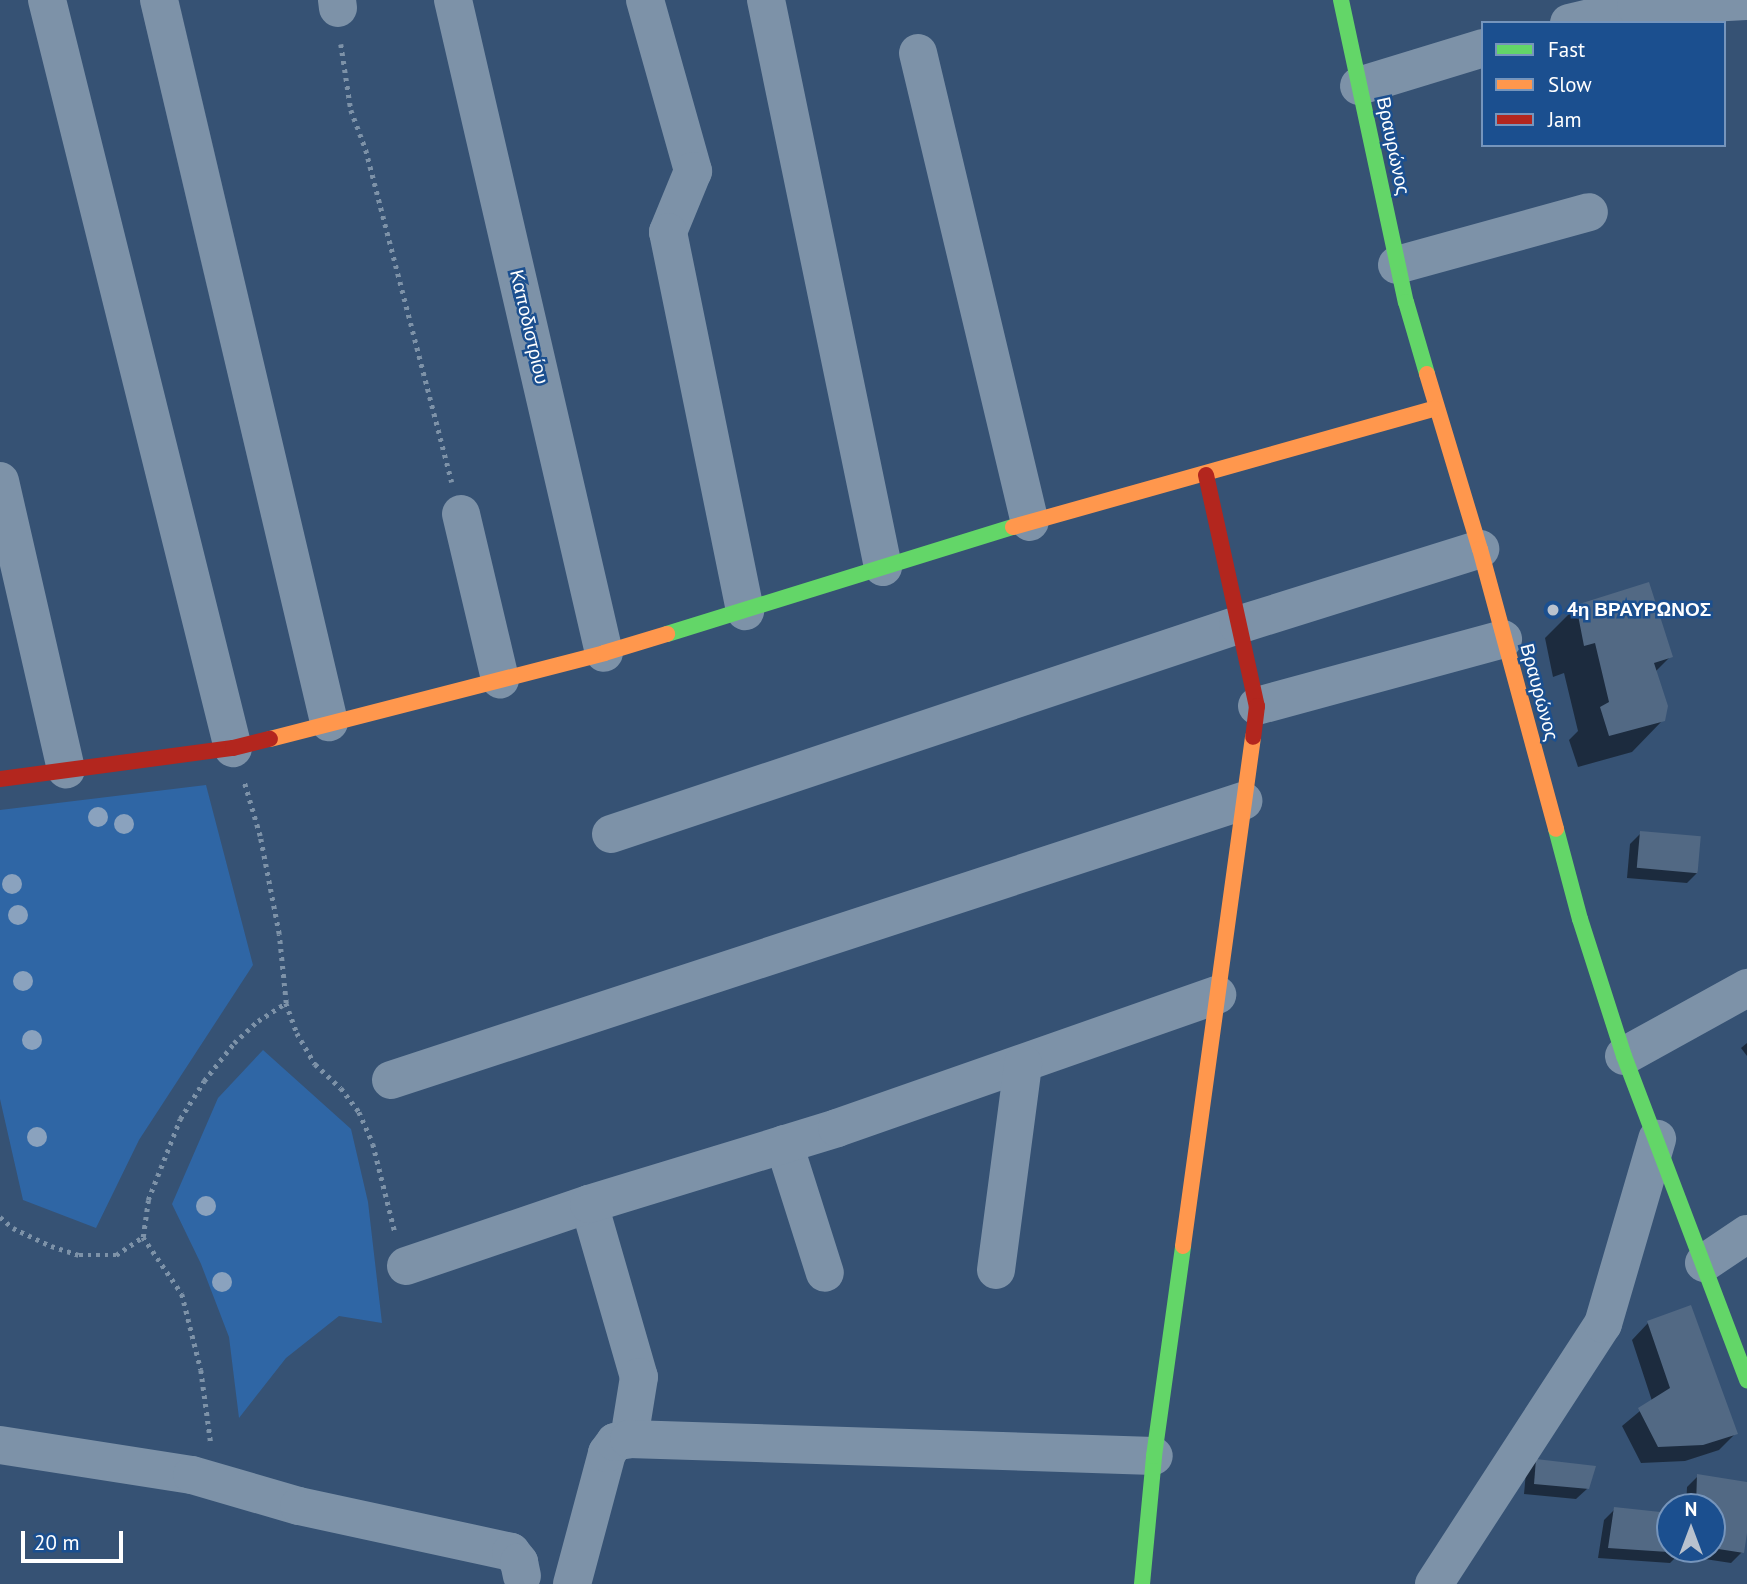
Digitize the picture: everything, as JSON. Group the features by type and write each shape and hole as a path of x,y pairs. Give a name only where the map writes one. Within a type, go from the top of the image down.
{"street":[{"path":"47,0 233,748"},
{"path":"159,0 329,722"},
{"name":"Καποδιστρίου","path":"453,0 604,653"},
{"path":"645,0 693,171 668,232 745,611"},
{"path":"766,0 883,567"},
{"name":"Βραυρώνος","path":"1341,0 1397,265 1435,408 1480,549 1580,919 1624,1056 1747,1380"},
{"path":"1577,21 1636,6 1747,1"},
{"path":"1359,86 1481,49"},
{"path":"918,53 1030,523"},
{"path":"1397,265 1589,212"},
{"path":"0,779 233,748 604,653 1030,523 1435,408"},
{"path":"1142,1584 1154,1456 1256,706 1206,475"},
{"path":"0,481 66,770"},
{"path":"461,513 500,679"},
{"path":"611,834 1238,625 1480,549"},
{"path":"1256,706 1503,639"},
{"path":"391,1080 1243,801"},
{"path":"1624,1056 1747,988"},
{"path":"406,1266 589,1204 784,1144 1023,1064 1217,995"},
{"path":"996,1270 1023,1064"},
{"path":"1434,1584 1603,1324 1657,1139"},
{"path":"784,1144 825,1273"},
{"path":"589,1204 639,1377 629,1439"},
{"path":"1704,1263 1747,1234"},
{"path":"0,1445 216,1480 299,1506 511,1552 519,1562 521,1580 571,1584 607,1453 615,1442 629,1439 1154,1456"}],"path":[{"path":"338,4 351,110 366,150 461,513"},
{"path":"233,748 260,836 279,934 286,1003 297,1033 315,1064 341,1088 359,1112 373,1144 406,1266"},
{"path":"216,1480 201,1370 182,1294 143,1237 148,1200 180,1119 204,1081 234,1044 258,1021 286,1003"},
{"path":"0,1217 22,1233 79,1255 116,1255 143,1237"}],"shaded area":[{"path":"206,785 253,965 139,1140 96,1228 23,1200 0,1099 0,810"},
{"path":"263,1050 351,1129 368,1202 382,1323 339,1316 286,1358 239,1418 229,1337 201,1264 172,1204 218,1098"}],"building":[{"path":"1649,582 1673,657 1654,663 1668,706 1665,721 1609,736 1600,707 1609,702 1595,643 1584,646 1576,605"},
{"path":"1640,831 1701,836 1698,873 1637,868"},
{"path":"1691,1305 1738,1434 1703,1445 1658,1447 1638,1408 1670,1388 1647,1321"},
{"path":"1536,1459 1596,1466 1589,1489 1534,1484"},
{"path":"1697,1474 1747,1482 1747,1533 1744,1553 1726,1550 1726,1493 1696,1493"},
{"path":"1614,1507 1656,1512 1656,1551 1608,1548"}],"traffic: fast":[{"path":"1341,0 1406,302 1427,374"},
{"path":"667,634 1013,527"},
{"path":"1556,829 1580,919 1624,1056 1747,1380"},
{"path":"1142,1584 1154,1456 1183,1246"}],"traffic: slow":[{"path":"1427,374 1480,549 1556,829"},
{"path":"1013,527 1435,408"},
{"path":"270,739 604,653 667,634"},
{"path":"1183,1246 1253,737"}],"traffic: jam":[{"path":"1206,475 1257,706 1253,737"},
{"path":"0,779 233,748 270,739"}],"place":[{"name":"4η ΒΡΑΥΡΩΝΟΣ","path":"1553,610"}]}
